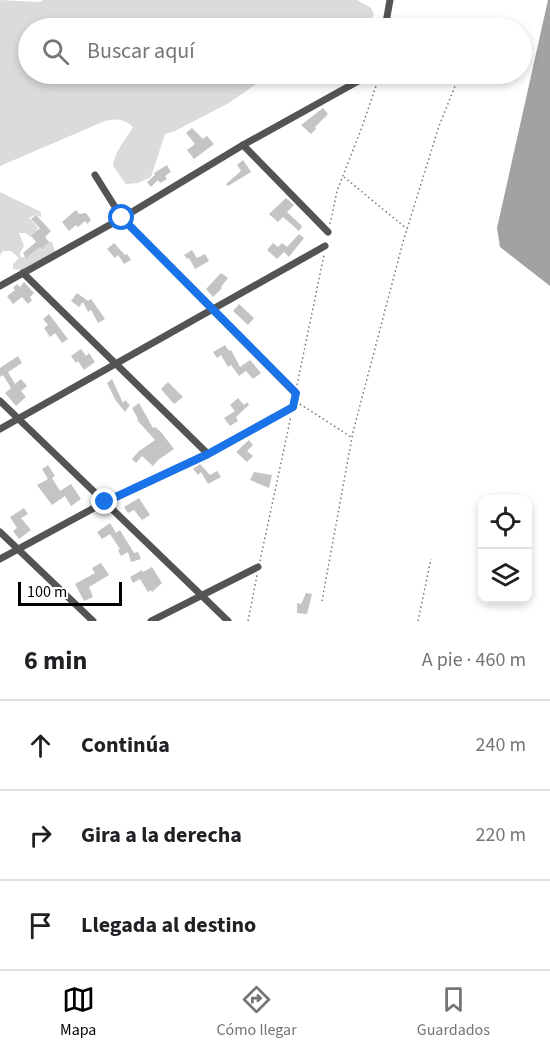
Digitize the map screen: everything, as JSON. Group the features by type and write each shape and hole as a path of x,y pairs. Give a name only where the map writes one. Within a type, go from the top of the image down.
{"street":[{"path":"387,18 390,0"},
{"path":"0,286 353,84"},
{"path":"243,145 328,232"},
{"path":"94,175 122,218 296,393"},
{"path":"0,429 325,246"},
{"path":"22,273 208,454"},
{"path":"0,401 228,621"},
{"path":"0,559 105,502 208,454 293,407"},
{"path":"0,532 93,621"},
{"path":"151,621 258,567"}],"path":[{"path":"328,232 337,191 377,84"},
{"path":"322,601 352,438 407,229 439,126 456,84"},
{"path":"343,176 407,229"},
{"path":"325,246 294,400 352,438"},
{"path":"248,621 293,407"},
{"path":"418,621 431,559"}],"shaded area":[{"path":"0,0 40,2 43,0 357,0 370,7 374,14 372,18 18,18 18,84 256,84 229,103 165,134 151,177 138,183 126,184 113,166 118,150 133,127 120,120 105,121 0,166"},
{"path":"548,0 550,0 550,286 500,247 497,228 529,84 532,84 532,72"},
{"path":"0,192 41,212 41,217 35,215 29,218 38,227 35,234 31,237 25,233 19,233 24,246 20,253 21,258 34,252 46,241 52,242 55,252 22,270 13,269 13,264 19,258 11,251 3,251 0,255"}],"building":[{"path":"323,108 328,114 311,134 301,125"},
{"path":"192,128 203,139 207,136 214,144 194,159 187,150 195,144 186,133"},
{"path":"243,160 251,172 228,186 226,184 241,171 237,165"},
{"path":"167,165 171,172 165,176 167,179 160,183 158,180 151,187 147,182 155,175 154,173"},
{"path":"286,198 294,205 287,212 302,226 299,231 283,217 278,222 269,214"},
{"path":"76,210 79,214 86,213 91,220 87,224 85,221 78,227 76,225 69,231 62,222"},
{"path":"36,215 51,231 45,237 49,242 26,258 23,253 36,242 31,236 40,228 31,219"},
{"path":"299,234 304,238 289,257 284,252 277,259 267,250 273,243 278,247 282,243 287,247"},
{"path":"114,243 131,260 124,264 118,255 115,258 107,249"},
{"path":"192,250 197,258 205,254 209,261 195,269 189,258 187,259 184,255"},
{"path":"221,273 228,278 213,297 206,289"},
{"path":"24,282 34,293 30,297 32,300 28,304 22,297 13,304 7,296 15,290 13,288 17,284 20,287"},
{"path":"77,293 88,301 91,299 105,319 98,323 91,310 88,312 83,302 79,307 71,301"},
{"path":"239,304 254,318 248,325 233,311"},
{"path":"49,314 68,339 62,343 55,333 50,337 44,328 48,325 43,319"},
{"path":"225,345 229,351 231,350 240,367 250,360 261,373 253,379 246,371 239,376 231,365 228,367 221,355 217,358 213,352"},
{"path":"81,349 86,356 89,353 95,362 84,370 71,356"},
{"path":"18,356 22,363 8,372 15,384 21,379 27,386 21,391 26,397 16,406 5,393 11,388 3,375 0,377 0,368"},
{"path":"112,379 123,403 125,400 130,405 125,412 116,401 107,383"},
{"path":"168,382 183,397 174,404 161,389"},
{"path":"238,398 244,405 247,402 249,405 236,417 238,421 230,426 224,418 235,411 230,405"},
{"path":"139,403 153,428 161,432 174,449 153,466 142,456 136,463 132,459 155,440 137,420 132,408"},
{"path":"249,440 253,445 247,451 253,456 247,462 236,452"},
{"path":"200,464 210,475 217,471 221,477 208,484 201,472 198,475 193,469"},
{"path":"48,465 55,476 52,478 60,491 71,484 81,499 71,506 65,496 52,505 37,485 48,479 42,469"},
{"path":"254,472 272,475 269,488 250,480"},
{"path":"139,498 150,515 142,520 134,510 128,513 124,507"},
{"path":"24,508 28,514 21,518 31,530 19,539 13,531 17,528 10,517"},
{"path":"110,523 116,533 120,530 134,553 138,552 141,559 131,562 128,552 121,556 118,550 120,549 110,534 102,539 97,532"},
{"path":"101,563 109,575 89,587 93,597 84,601 75,584 95,573 92,568"},
{"path":"152,567 162,583 152,592 151,590 148,592 140,579 133,583 130,577"},
{"path":"306,593 312,594 307,614 297,613 297,603 301,604"}],"route":[{"path":"105,502 208,454 293,407 296,393 122,218"}]}
